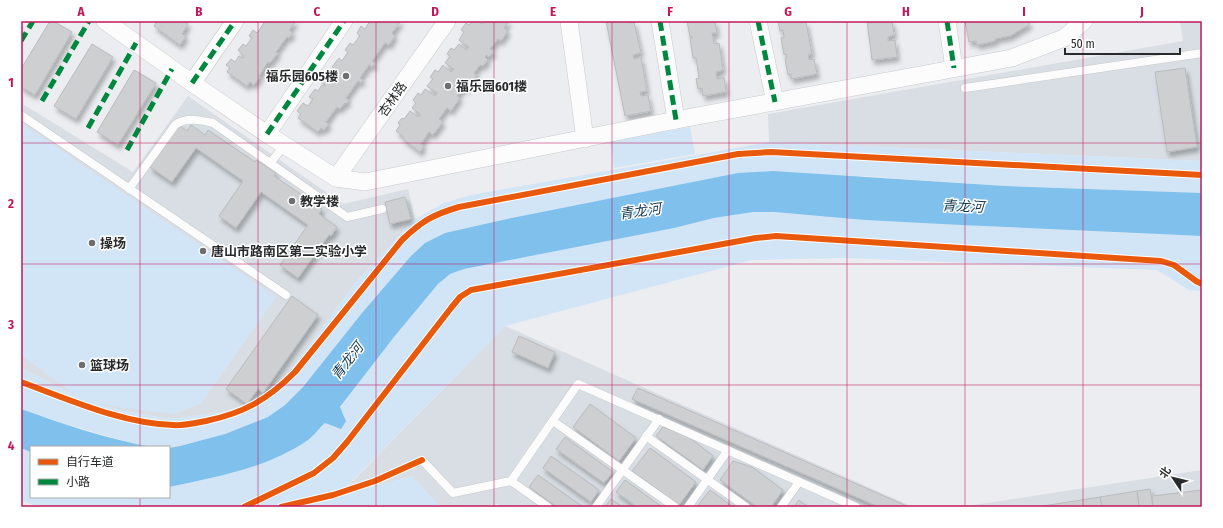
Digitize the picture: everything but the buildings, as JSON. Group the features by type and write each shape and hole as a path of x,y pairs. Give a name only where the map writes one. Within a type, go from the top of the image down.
{"street":[{"path":"105,21 267,134 336,178 365,182 676,120 1012,58 1064,38 1084,21"},
{"path":"192,83 235,21"},
{"path":"267,134 344,21"},
{"name":"杏林路","path":"336,178 447,21"},
{"path":"570,21 585,139"},
{"path":"660,21 676,120"},
{"path":"758,21 775,102"},
{"path":"947,21 954,68"}],"lane":[{"path":"965,88 1202,53"},
{"path":"21,115 286,295"},
{"path":"129,189 175,125 180,121 203,120 213,123 347,217 382,209"},
{"path":"270,163 285,145"},
{"path":"422,460 452,493 511,481 578,384 856,507"},
{"path":"596,507 659,419"},
{"path":"553,421 675,507"},
{"path":"646,436 746,507"},
{"path":"688,507 728,450"},
{"path":"511,481 548,507"},
{"path":"781,507 799,482"}],"shaded area":[{"path":"1180,21 1202,21 1202,161 769,142 768,114 1183,41"},
{"name":"唐山市路南区第二实验小学","path":"188,96 343,204 408,189 415,219 356,282 288,374 270,392 235,410 171,419 128,412 84,400 21,368 21,103 133,172"},
{"path":"21,123 276,297 201,404 174,414 124,408 93,402 128,412 171,419 235,410 270,392 288,374 356,282 415,219 444,203 471,195 770,142 1202,161 1202,193 1005,186 861,176 507,219 362,313 303,387 285,405 268,417 225,434 170,448 170,446 147,446 131,443 21,409 21,368 80,398 21,355"},
{"path":"690,127 695,154 614,168 610,141"},
{"path":"753,212 789,213 878,220 1202,236 1202,291 1189,290 1157,270 844,258 752,260 505,326 337,496 412,476 440,507 37,507 21,500 21,448 30,452 30,498 170,498 170,487 259,465 292,450 308,440 325,423 346,420 340,408 394,337 438,284 450,274 464,269 674,228 714,218"},
{"path":"505,326 913,507 502,507 498,504 481,507 440,507 412,476 337,497"},
{"path":"1202,470 1202,507 961,507"}],"water":[{"name":"青龙河","path":"773,171 1005,186 1202,193 1202,236 866,220 774,212 753,212 714,218 674,228 464,269 450,274 438,284 394,337 340,407 346,421 341,429 325,423 308,440 292,450 259,465 170,487 170,448 225,434 268,417 285,405 303,387 362,313 411,256 425,243 445,233 507,219 738,173"},
{"path":"21,409 69,426 146,446 30,446 30,452 21,448"}],"marked path":[{"path":"21,41 33,21"},
{"path":"42,101 89,21"},
{"path":"192,83 235,21"},
{"path":"267,134 344,21"},
{"path":"660,21 676,120"},
{"path":"758,21 775,102"},
{"path":"947,21 954,68"},
{"path":"88,128 136,43"},
{"path":"127,150 172,69"}],"cycle path":[{"path":"21,382 96,410 154,424 185,425 220,418 232,414 265,398 285,382 295,372 402,240 428,219 459,207 738,154 771,152 1202,175"},
{"path":"244,507 314,473 333,458 460,297 471,290 756,238 776,236 1161,261 1174,265 1202,284"},
{"path":"281,507 333,495 375,481 422,460"}],"place":[{"name":"福乐园605楼","path":"346,76"},
{"name":"福乐园601楼","path":"448,86"},
{"name":"教学楼","path":"292,201"},
{"name":"操场","path":"92,243"},
{"name":"唐山市路南区第二实验小学","path":"203,251"},
{"name":"篮球场","path":"82,365"}]}
